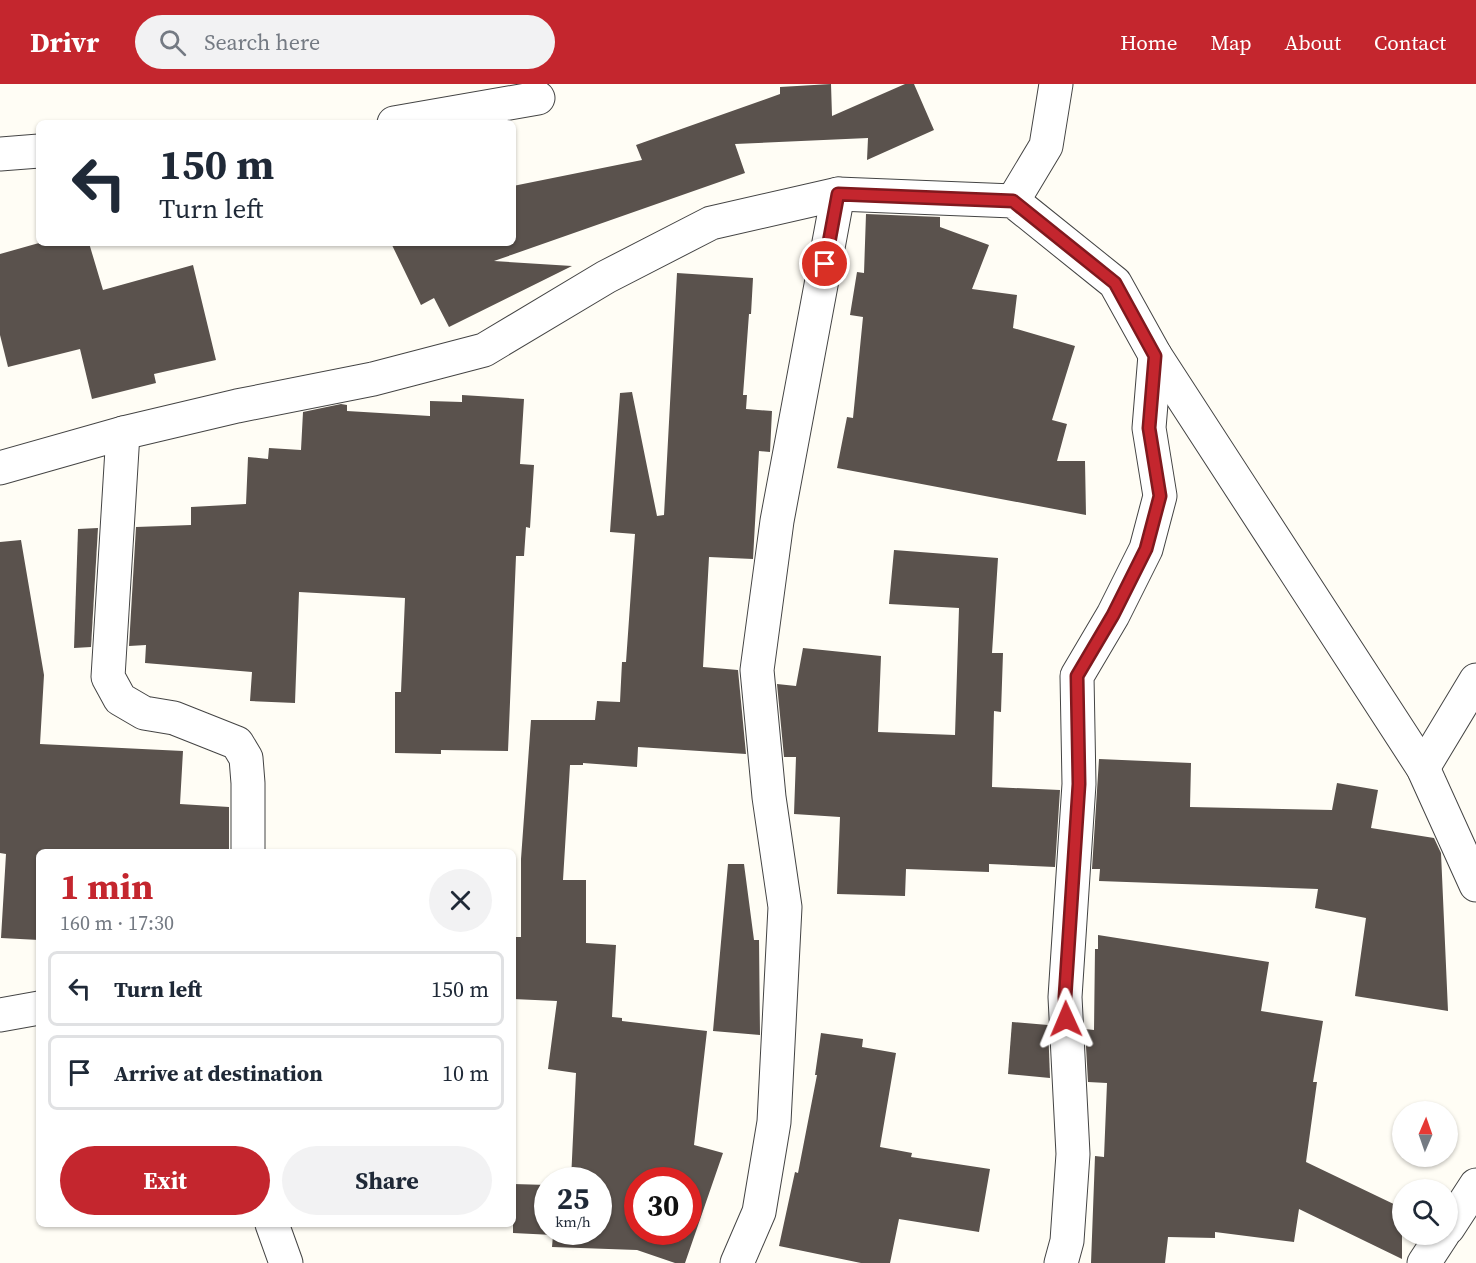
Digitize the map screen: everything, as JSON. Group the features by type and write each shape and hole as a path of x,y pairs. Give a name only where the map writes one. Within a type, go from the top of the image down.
{"street":[{"path":"1013,201 1046,146 1056,84"},
{"path":"411,120 538,98"},
{"path":"0,154 36,151"},
{"path":"737,1263 759,1212 774,1122 785,907 769,797 757,670 777,522 838,194"},
{"path":"0,468 123,433 237,405 373,379 484,350 606,277 711,223 838,194 1013,201 1115,283 1155,356 1423,768 1476,885"},
{"path":"1061,1263 1067,1241 1073,1154 1065,997 1079,784 1077,676 1113,615 1146,549 1160,496 1149,428 1155,356"},
{"path":"123,433 108,677 120,699 144,713 174,718 237,743 246,758 248,849"},
{"path":"1423,768 1476,680"},
{"path":"0,1015 36,1009"},
{"path":"1458,1213 1476,1185"},
{"path":"273,1227 286,1263"},
{"path":"1424,1263 1436,1245"}],"building":[{"path":"831,84 832,116 905,84 914,84 934,130 867,160 868,138 735,144 745,173 494,261 572,266 449,327 434,298 421,305 392,246 516,246 516,185 642,160 636,145 780,94 780,87"},
{"path":"866,214 940,217 940,227 989,245 972,289 1017,295 1013,328 1075,346 1052,420 1067,424 1057,461 1085,461 1086,515 837,468 847,417 853,418 863,317 850,315 857,272 864,273"},
{"path":"36,244 36,246 90,246 103,290 193,265 216,360 154,374 156,383 92,399 80,349 8,367 0,335 0,254"},
{"path":"677,273 753,278 743,395 747,395 746,409 772,411 770,452 759,451 753,559 709,557 703,667 738,670 746,754 638,747 637,767 583,763 583,765 570,765 563,880 586,880 586,943 616,945 612,1017 622,1018 622,1021 707,1031 694,1145 723,1153 702,1214 702,1167 624,1167 624,1245 691,1245 685,1263 675,1263 637,1250 552,1247 552,1245 612,1245 612,1167 572,1167 576,1073 548,1069 557,1001 516,999 516,937 521,937 521,859 531,720 595,720 597,701 620,702 622,662 626,662 635,534 610,532 620,393 632,392 657,516 664,515"},
{"path":"462,395 524,399 520,464 534,465 530,528 526,527 524,556 516,556 508,751 441,750 441,754 395,753 395,692 401,692 405,598 299,592 295,703 250,701 252,672 145,663 146,645 129,646 136,527 191,525 191,507 246,504 248,457 268,459 269,448 301,450 303,412 341,404 347,405 347,411 430,416 430,401 462,402"},
{"path":"98,528 91,647 74,648 78,529"},
{"path":"21,540 44,675 40,744 183,751 180,804 229,807 229,849 36,849 36,940 1,938 6,854 0,853 0,542"},
{"path":"894,550 998,558 992,653 1003,653 1001,712 994,711 992,787 1060,790 1055,867 989,864 989,872 906,869 905,896 837,894 840,817 794,814 796,757 784,757 777,684 796,686 803,648 881,656 878,732 955,735 959,608 889,604"},
{"path":"1099,759 1191,763 1190,807 1332,810 1337,783 1378,790 1371,828 1434,838 1441,853 1448,1011 1355,996 1366,918 1315,908 1318,889 1099,881 1100,869 1092,869"},
{"path":"728,864 744,864 754,940 759,940 760,1035 713,1031"},
{"path":"1098,935 1269,962 1261,1011 1323,1021 1313,1082 1317,1082 1306,1162 1392,1203 1392,1245 1402,1245 1402,1259 1299,1209 1294,1242 1215,1232 1215,1238 1168,1237 1165,1263 1091,1263 1095,1156 1104,1157 1107,1083 1088,1082 1085,1029 1094,1030 1095,949 1098,949"},
{"path":"1012,1022 1048,1025 1050,1078 1008,1074"},
{"path":"821,1033 863,1039 862,1047 896,1053 880,1147 912,1153 911,1157 990,1169 979,1232 899,1219 890,1263 861,1263 779,1246 795,1172 798,1173 817,1075 815,1075"},
{"path":"516,1184 534,1185 534,1234 513,1233 513,1227 516,1227"}],"route":[{"path":"825,264 838,194 1013,201 1115,283 1155,356 1149,428 1160,496 1146,549 1113,615 1077,676 1079,784 1065,997 1066,1019"}]}
